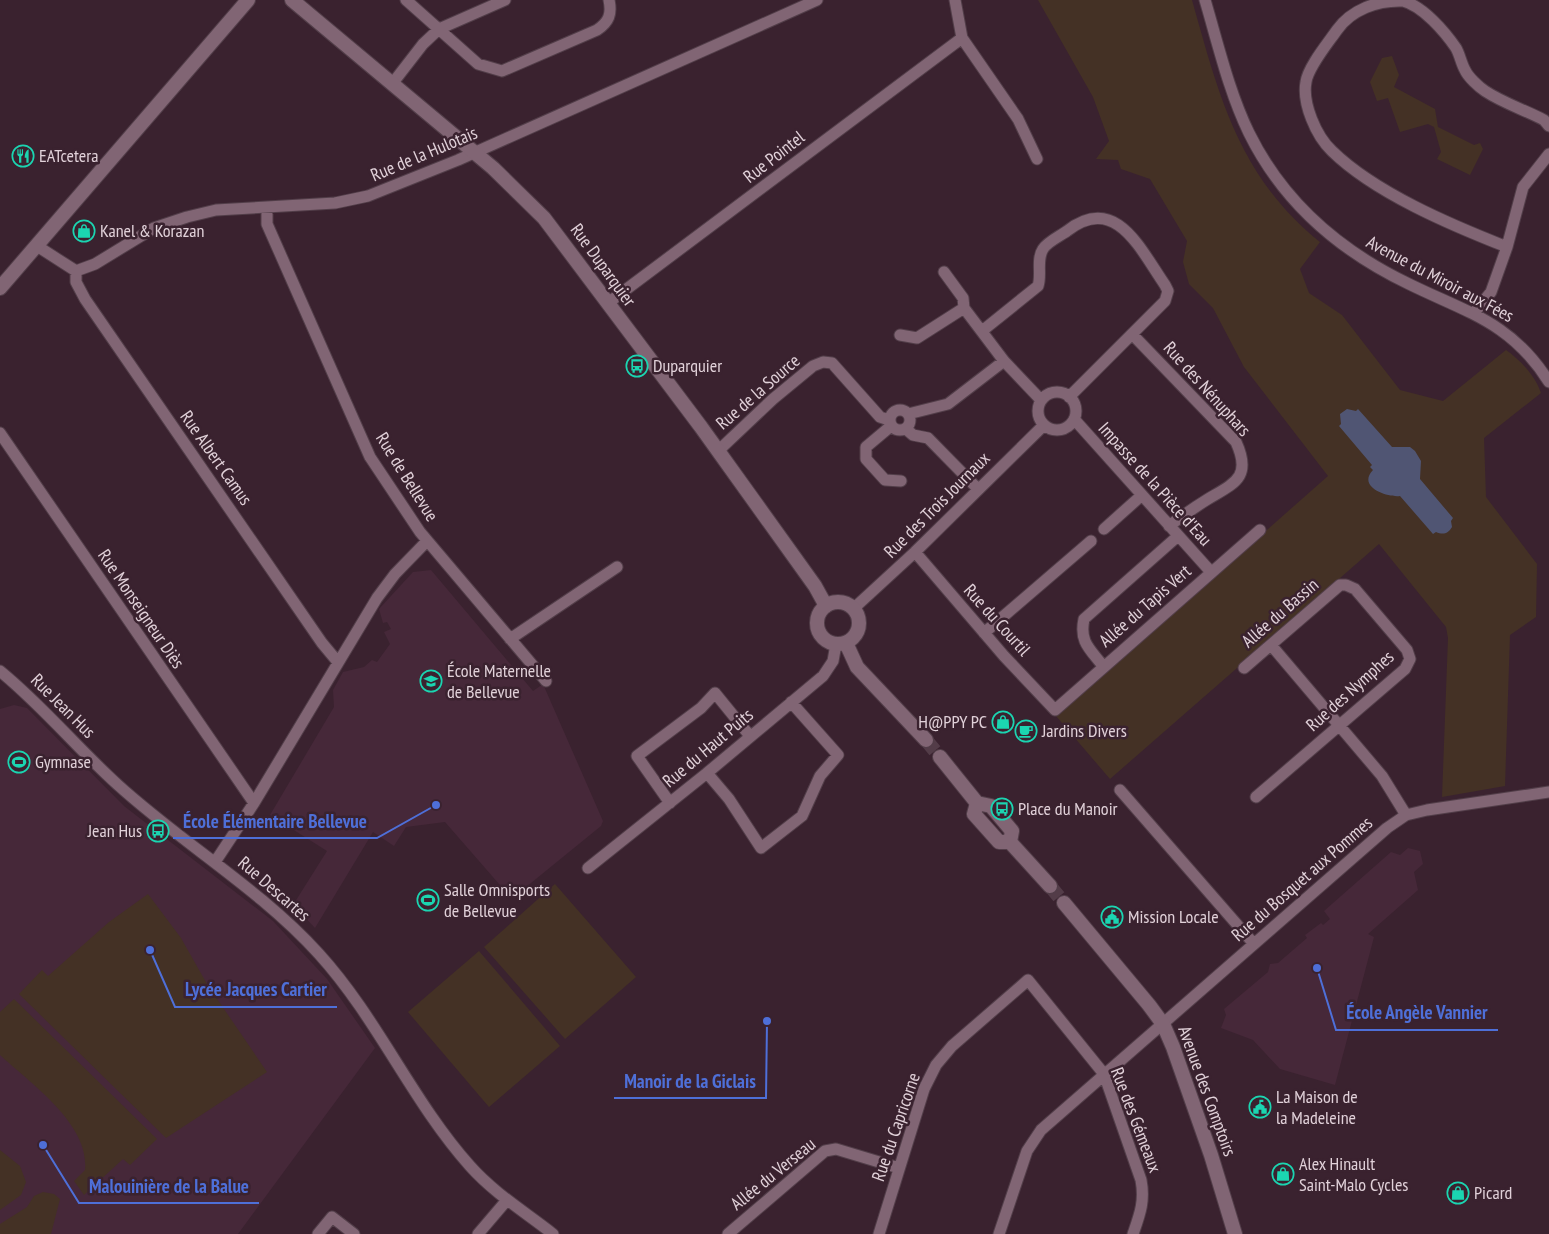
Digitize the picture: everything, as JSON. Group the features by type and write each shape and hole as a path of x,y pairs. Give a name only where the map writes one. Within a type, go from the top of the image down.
{"street":[{"path":"0,288 248,0"},
{"name":"Rue Duparquier","path":"292,0 524,195 544,218 718,451 815,586 826,606"},
{"path":"406,0 478,64 502,71 605,25 610,16 609,0"},
{"path":"392,84 423,44 439,30 505,0"},
{"name":"Rue de la Hulotais","path":"76,271 96,264 154,228 187,217 216,210 335,203 368,196 474,152 817,0"},
{"path":"955,0 962,38 1018,119 1037,159"},
{"name":"Avenue du Miroir aux Fées","path":"1205,0 1234,93 1249,133 1274,176 1289,195 1323,230 1346,248 1408,284 1474,313 1514,338 1533,358 1549,382"},
{"path":"1507,247 1440,219 1369,179 1331,150 1321,138 1310,112 1305,95 1308,74 1348,16 1365,5 1403,1 1420,10 1450,39 1458,51 1465,71 1485,91 1544,120 1549,126"},
{"name":"Rue Pointel","path":"608,303 962,38"},
{"path":"1474,313 1491,292 1507,247 1523,188 1549,154"},
{"name":"Rue de Bellevue","path":"267,207 267,224 370,457 427,541 546,681"},
{"path":"982,331 1038,286 1041,279 1040,260 1043,249 1081,220 1100,216 1126,228 1165,285 1168,291 1165,301 1069,396"},
{"path":"36,246 76,271"},
{"name":"Rue Albert Camus","path":"76,271 76,282 86,299 322,643 337,661"},
{"path":"944,272 963,298 964,308 1004,361 1041,400"},
{"path":"900,335 917,338 964,308"},
{"name":"Rue des Nénuphars","path":"1132,334 1236,442 1242,455 1243,466 1238,481 1186,512 1169,526"},
{"path":"908,414 948,404 1004,361"},
{"name":"Rue de la Source","path":"718,451 773,399 813,366 823,362 832,363 880,417 890,423"},
{"path":"1060,392 1069,396 1074,403 1074,419 1066,428 1055,430 1044,425 1039,417 1038,408 1041,400 1049,393 1060,392"},
{"path":"901,481 885,480 866,459 866,447 890,423 891,414 897,410 903,410 908,414 909,425 906,429"},
{"name":"Impasse de la Pièce d'Eau","path":"1074,419 1211,572"},
{"path":"890,423 895,430 906,429 913,435 928,438 978,490"},
{"name":"Rue des Trois Journaux","path":"853,609 915,552 1044,425"},
{"name":"Rue Monseigneur Diès","path":"0,434 254,803"},
{"path":"1104,529 1142,495"},
{"name":"Allée du Tapis Vert","path":"1054,710 1260,530"},
{"path":"1103,666 1084,642 1081,632 1084,619 1178,536"},
{"name":"Rue Descartes","path":"427,541 395,574 337,661 254,803 215,862 260,897 319,954 363,1010 439,1125 470,1166 507,1200 553,1234"},
{"path":"984,633 1091,541"},
{"name":"Rue du Courtil","path":"915,552 984,633 1054,710"},
{"path":"510,639 617,567"},
{"name":"Rue des Nymphes","path":"1256,797 1405,669 1410,659 1407,650 1355,589 1346,584 1340,585"},
{"name":"Allée du Bassin","path":"1244,668 1340,585"},
{"path":"840,602 853,609 857,614 858,628 852,639 841,643 824,639 817,628 818,616 826,606 840,602"},
{"path":"841,643 858,667 926,740"},
{"name":"Rue du Haut Puits","path":"588,868 707,773 823,676 833,662 841,643"},
{"path":"1271,645 1382,776 1406,815"},
{"name":"Rue Jean Hus","path":"0,671 40,707 118,785 215,862"},
{"path":"670,803 637,756 701,708 715,693 750,736"},
{"path":"707,773 730,799 760,848 802,816 820,776 838,755 791,702"},
{"path":"940,757 977,802 991,806 1012,831 1010,842 1050,886"},
{"path":"1120,790 1254,944"},
{"name":"Rue du Bosquet aux Pommes","path":"999,1234 1033,1140 1041,1130 1387,828 1406,815 1549,792"},
{"name":"Avenue des Comptoirs","path":"1064,903 1163,1024 1211,1155 1235,1234"},
{"name":"Rue des Gémeaux","path":"1028,980 1104,1074 1141,1180 1144,1195 1143,1206 1133,1234"},
{"name":"Rue du Capricorne","path":"879,1234 924,1089 936,1065 952,1046 1028,980"},
{"name":"Allée du Verseau","path":"728,1234 825,1151 836,1149 899,1168"},
{"path":"478,1234 507,1200"},
{"path":"318,1234 332,1217 354,1234"}],"shaded area":[{"path":"1038,0 1192,0 1223,102 1251,162 1270,190 1292,217 1320,242 1300,269 1309,293 1342,315 1400,390 1443,401 1506,350 1522,363 1535,380 1541,393 1484,438 1486,497 1537,564 1536,617 1510,635 1505,786 1442,797 1448,638 1446,627 1379,544 1110,779 1056,716 1328,476 1244,367 1213,308 1189,284 1183,262 1187,241 1150,179 1121,169 1118,160 1096,159 1109,141 1093,97"},
{"path":"1392,56 1399,75 1394,87 1435,109 1438,127 1474,145 1480,143 1483,149 1470,175 1437,159 1441,152 1434,127 1428,124 1400,132 1388,98 1377,101 1370,82 1382,58"},
{"path":"431,570 533,691 543,684 603,821 601,826 515,896 510,896 506,892 445,822 406,827 394,846 373,832 315,928 293,905 327,851 270,815 334,707 333,690 343,672 364,667 372,660 377,662 390,644 384,632 391,629 387,622 383,623 379,609 413,572"},
{"path":"14,705 27,708 124,806 273,921 327,979 375,1048 238,1234 0,1234 0,709"},
{"path":"1408,848 1420,851 1423,864 1414,872 1418,890 1368,934 1374,937 1335,1085 1280,1069 1253,1040 1221,1028 1226,1015 1224,1009 1268,972 1270,964 1278,963 1307,938 1305,935 1330,919 1324,911 1391,852 1400,855"},
{"path":"555,884 636,977 565,1039 484,947"},
{"path":"148,894 181,938 207,984 267,1072 166,1138 19,994 42,970 48,976 109,922"},
{"path":"479,951 560,1046 489,1107 408,1012"},
{"path":"14,999 157,1139 130,1165 123,1159 84,1195 74,1181 85,1170 84,1153 78,1137 56,1106 0,1055 0,1012"},
{"path":"0,1150 20,1166 26,1182 21,1195 0,1210"},
{"path":"43,1192 54,1194 60,1199 51,1234 0,1234 0,1224 27,1207 34,1196"}],"water":[{"path":"1347,409 1356,411 1358,409 1392,447 1410,447 1415,451 1421,461 1420,479 1453,518 1451,521 1452,527 1449,531 1443,534 1436,532 1433,534 1400,496 1389,495 1371,487 1369,476 1373,470 1370,467 1372,465 1339,426 1341,424 1340,414"}],"tunnel":[{"path":"926,740 940,757"},
{"path":"1050,886 1064,903"}],"place":[{"name":"EATcetera","path":"23,156"},
{"name":"Kanel & Korazan","path":"84,231"},
{"name":"Duparquier","path":"637,366"},
{"name":"École Maternelle de Bellevue","path":"431,681"},
{"name":"H@PPY PC","path":"1003,722"},
{"name":"Jardins Divers","path":"1026,731"},
{"name":"Gymnase","path":"19,762"},
{"name":"École Élémentaire Bellevue","path":"436,805"},
{"name":"Place du Manoir","path":"1002,809"},
{"name":"Jean Hus","path":"158,831"},
{"name":"Salle Omnisports de Bellevue","path":"428,900"},
{"name":"Mission Locale","path":"1112,917"},
{"name":"Lycée Jacques Cartier","path":"150,950"},
{"name":"École Angèle Vannier","path":"1317,968"},
{"name":"Manoir de la Giclais","path":"767,1021"},
{"name":"La Maison de la Madeleine","path":"1260,1107"},
{"name":"Malouinière de la Balue","path":"43,1145"},
{"name":"Alex Hinault Saint-Malo Cycles","path":"1283,1174"},
{"name":"Picard","path":"1458,1193"}]}
